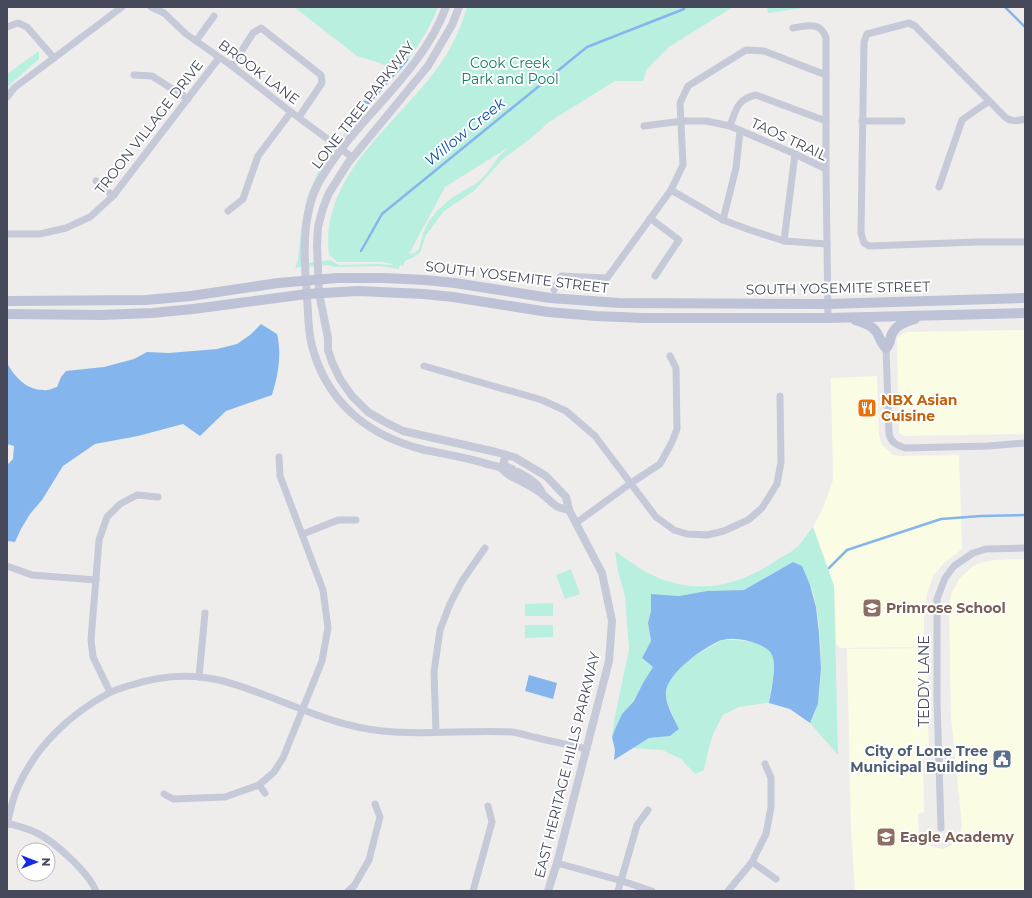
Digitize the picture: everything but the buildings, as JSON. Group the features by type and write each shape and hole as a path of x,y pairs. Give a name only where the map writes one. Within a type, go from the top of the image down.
{"main road":[{"name":"SOUTH YOSEMITE STREET","path":"7,301 146,300 191,296 306,280 384,278 455,283 550,298 619,303 828,304 1025,298"},
{"name":"SOUTH YOSEMITE STREET","path":"7,314 152,313 307,294 358,292 424,294 454,297 548,312 643,318 849,318 1025,312"},
{"path":"849,318 872,327 879,336 881,343 886,348 890,344 893,331 903,322 934,315"}],"street":[{"path":"7,97 14,88 122,7"},
{"name":"BROOK LANE","path":"151,7 164,13 186,34 232,66 352,157"},
{"path":"164,13 168,7"},
{"name":"LONE TREE PARKWAY","path":"307,294 305,245 311,205 317,187 327,170 342,150 418,57 441,20 446,7"},
{"name":"LONE TREE PARKWAY","path":"319,293 317,246 318,227 323,208 338,177 352,157 428,66 452,25 459,7"},
{"path":"196,41 214,16"},
{"path":"1025,118 1017,121 1009,120 914,26 909,23 867,34 864,42 862,121 861,233 864,243 869,246 977,242 1025,242"},
{"path":"7,28 18,24 26,27 54,58"},
{"path":"793,28 817,26 824,31 826,38 826,169"},
{"path":"232,66 254,34 261,28 321,74 322,83 299,117"},
{"path":"554,290 561,276 607,278 671,190 683,165 680,103 688,86 746,50 764,51 826,75"},
{"name":"TROON VILLAGE DRIVE","path":"7,234 40,234 66,228 90,217 113,196 219,58"},
{"path":"134,74 152,76 188,99"},
{"path":"730,126 737,105 747,97 756,95 826,121"},
{"path":"939,187 962,120 989,101"},
{"path":"228,211 243,199 258,156 291,112"},
{"name":"TAOS TRAIL","path":"644,126 682,121 706,121 730,126 826,169 828,318"},
{"path":"862,121 902,121"},
{"path":"723,220 736,168 740,130"},
{"path":"784,241 795,154"},
{"path":"96,182 113,196"},
{"path":"671,190 723,220 784,241 827,244"},
{"path":"650,218 679,240 655,276"},
{"name":"EAST HERITAGE HILLS PARKWAY","path":"319,293 328,338 328,350 332,362 340,379 352,396 368,412 403,431 514,457 546,476 566,497 569,510 602,573 612,621 609,661 557,863 548,891"},
{"path":"307,294 311,341 320,368 332,392 347,410 367,426 383,436 399,442 502,468 507,467 518,472 539,486 543,495"},
{"path":"886,348 889,434 893,443 905,448 988,446 1025,443"},
{"path":"576,523 660,464 677,429 676,368 670,356"},
{"path":"424,366 542,400 566,412 595,436 631,483 648,509 674,530 687,534 707,535 724,531 748,520 762,508 777,484 781,462 780,396"},
{"path":"502,468 506,455"},
{"path":"164,794 174,799 225,797 259,785 274,772 284,758 322,661 328,628 323,590 280,476 279,456"},
{"path":"518,472 530,466"},
{"path":"502,468 506,474 543,495 557,508 569,510"},
{"path":"539,486 546,476"},
{"path":"110,692 93,657 91,640 99,540 107,517 120,504 137,495 158,498"},
{"path":"303,534 338,520 356,520"},
{"path":"436,732 434,672 440,630 450,604 462,581 486,548"},
{"name":"TEDDY LANE","path":"941,828 937,701 937,599 945,578 954,566 973,553 986,549 1025,548"},
{"path":"7,566 32,575 96,580"},
{"path":"199,676 205,613"},
{"path":"96,891 93,884 65,853 38,834 26,828 7,824 17,788 28,767 42,747 74,716 110,692 141,682 166,678 199,676 223,681 248,689 340,723 369,729 398,732 513,732 587,749"},
{"path":"728,891 752,862 766,834 772,807 772,778 765,764"},
{"path":"259,785 265,793"},
{"path":"361,891 351,889 369,860 380,817 376,804"},
{"path":"473,891 492,822 488,806"},
{"path":"618,891 637,825 648,810"},
{"path":"752,862 776,879"},
{"path":"557,863 652,891"}],"shaded area":[{"path":"1025,330 1025,434 904,436 899,433 897,337 907,332"},
{"path":"877,376 879,436 882,445 893,455 959,455 962,549 945,562 933,576 924,607 924,647 840,648 836,644 834,586 813,527 823,508 833,480 831,378"},
{"path":"1025,559 1025,891 855,891 851,828 847,649 927,648 929,753 923,754 924,812 918,814 919,836 932,847 943,849 952,845 959,837 962,826 951,717 949,604 952,592 960,578 973,566 983,562 995,560"}],"green space":[{"name":"Cook Creek Park and Pool","path":"294,7 438,7 421,42 398,73 391,69 390,74 353,121 343,141 329,157 320,176 302,264 330,260 339,265 393,264 382,262 337,262 329,255 329,226 336,200 348,175 364,153 421,89 443,60 462,23 467,7 733,7 669,47 647,69 643,81 615,81 549,122 535,135 502,160 474,191 444,211 426,235 420,253 405,261 403,266 400,265 399,269 380,266 334,267 328,265 295,268 298,260 301,230 307,197 327,152 345,133 350,119 387,71 386,66 380,63 357,56","holes":["509,147 500,155 478,182 450,199 437,211 429,221 423,233 419,249 414,253 409,254 445,187"]},
{"path":"767,7 810,7 768,13"},
{"path":"39,51 39,59 7,87 7,74"},
{"path":"813,527 834,586 838,755 810,723 817,708 820,691 821,660 819,626 814,596 810,585 793,562 744,590 707,591 679,596 651,594 651,611 648,623 651,641 642,658 653,667 634,701 622,714 612,737 629,649 625,597 618,571 615,551 640,568 667,581 682,585 711,586 754,574 796,548"},
{"path":"571,569 580,594 565,599 556,575"},
{"path":"553,603 553,616 525,616 525,604"},
{"path":"525,625 553,625 553,637 525,638"},
{"path":"723,640 751,642 764,647 769,651 773,657 774,666 769,703 739,707 723,715 714,732 704,770 695,774 681,759 662,750 633,748 649,738 670,736 679,729 667,700 666,691 669,682 674,674 689,660"}],"water":[{"path":"261,324 277,334 279,365 272,395 226,411 200,436 183,424 138,436 95,444 63,466 42,500 30,514 15,542 7,541 7,465 13,459 14,446 7,444 7,363 17,378 26,385 32,388 47,390 57,387 61,377 66,371 104,367 134,359 147,352 169,353 217,349 237,344 250,335"},
{"path":"793,562 802,566 810,585 816,607 819,633 821,668 818,704 810,723 790,709 769,703 774,662 769,651 758,644 745,640 722,640 706,648 688,661 673,677 668,685 666,692 667,701 679,729 670,736 649,738 614,760 615,750 612,737 616,727 622,714 634,701 653,667 642,658 651,641 648,623 651,611 651,594 679,596 707,591 744,590"},
{"path":"529,675 557,683 553,699 525,691"}],"waterway":[{"name":"Willow Creek","path":"361,251 382,214 587,47 684,9 685,7"},
{"name":"Willow Creek","path":"1005,7 1025,27"},
{"path":"365,102 369,103 407,60"},
{"path":"829,568 847,550 941,519 1025,515"}],"place":[{"name":"NBX Asian Cuisine","path":"867,408"},
{"name":"Primrose School","path":"872,608"},
{"name":"City of Lone Tree Municipal Building","path":"1002,759"},
{"name":"Eagle Academy","path":"886,837"}]}
